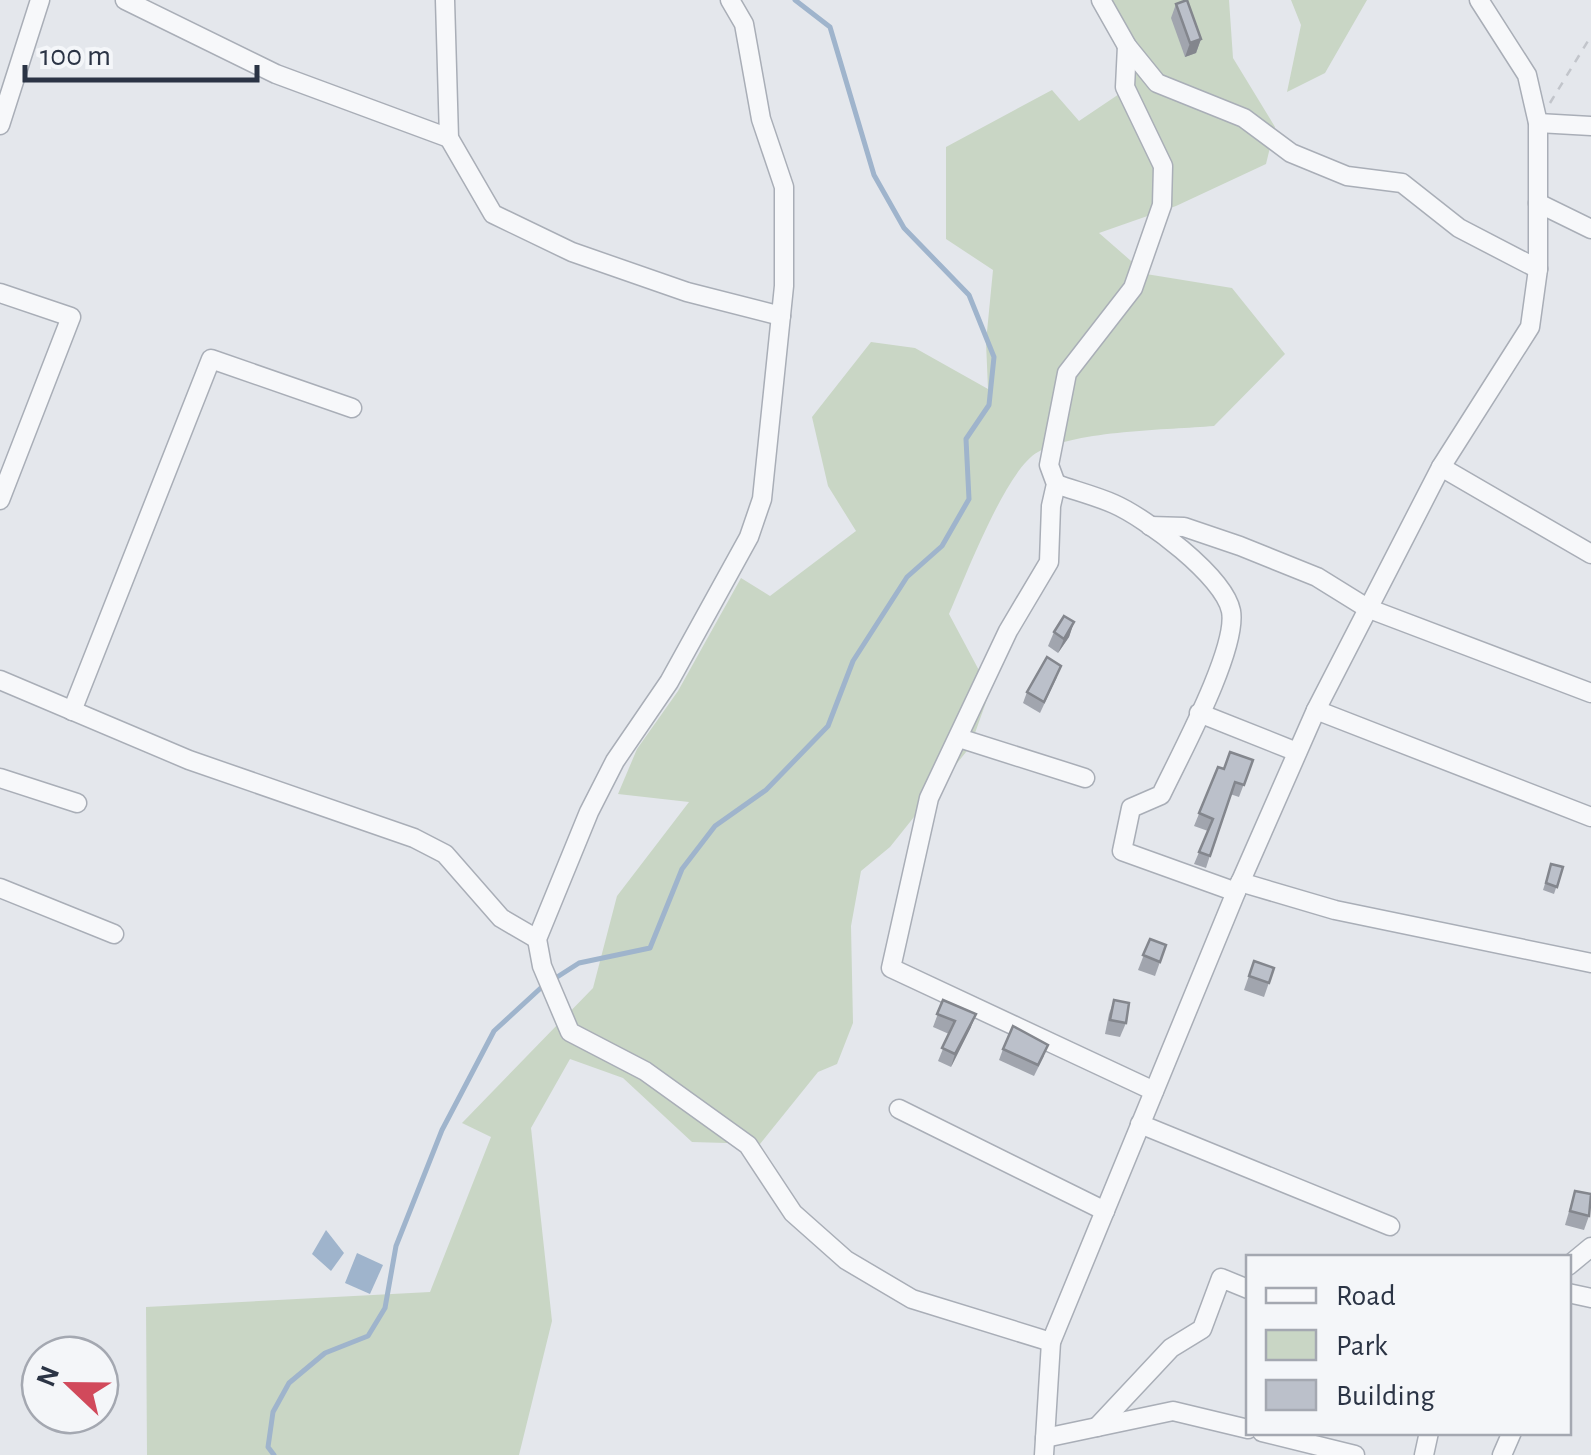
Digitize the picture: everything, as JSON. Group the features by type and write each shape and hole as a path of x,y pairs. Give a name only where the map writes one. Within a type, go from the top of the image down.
{"street":[{"path":"0,125 40,0"},
{"path":"125,0 276,74 449,138"},
{"path":"446,0 449,138 494,214 572,252 687,292 780,316"},
{"path":"730,0 744,24 761,118 784,187 780,316 762,498 750,537 669,682 615,761 537,939 542,966 570,1032 646,1071 748,1146 792,1213 846,1260 912,1299 1051,1342"},
{"path":"1101,0 1127,46 1158,83 1244,118 1291,153 1347,176 1402,184 1458,228 1538,269"},
{"path":"1246,1429 1173,1411 1098,1427 1044,1446 1051,1342 1238,886 1316,710 1441,468 1530,327 1538,269 1538,123 1527,75 1480,0"},
{"path":"1127,46 1125,87 1163,166 1162,205 1133,288 1067,374 1049,465 1056,484 1051,506 1049,562 1008,630 929,798 891,968 1154,1091"},
{"path":"1538,123 1591,126"},
{"path":"1538,203 1591,229"},
{"path":"0,293 70,317 0,500"},
{"path":"72,711 212,360 352,408"},
{"path":"1441,468 1591,554"},
{"path":"1056,484 1116,505 1150,526 1221,588 1231,612 1227,647 1199,713 1161,795 1131,808 1122,851 1335,910 1591,963"},
{"path":"1150,526 1184,527 1240,546 1317,577 1368,608 1591,693"},
{"path":"0,680 189,760 414,838 446,854 502,918 537,939"},
{"path":"1316,710 1591,816"},
{"path":"1199,713 1297,752"},
{"path":"959,738 1084,778"},
{"path":"0,778 77,804"},
{"path":"0,888 114,934"},
{"path":"899,1108 1105,1211"},
{"path":"1140,1124 1390,1226"},
{"path":"1571,1263 1591,1246"},
{"path":"1098,1427 1170,1348 1202,1328 1221,1278 1246,1288"},
{"path":"1274,1435 1356,1455"}],"path":[{"path":"1538,123 1591,36"}],"green space":[{"path":"1102,0 1229,0 1233,58 1275,127 1266,164 1176,206 1099,233 1146,274 1232,288 1285,354 1214,426 1076,439 1038,452 1013,479 987,526 949,614 990,691 970,747 890,847 861,871 851,926 853,1023 837,1064 818,1072 760,1144 692,1142 623,1078 570,1059 531,1128 552,1321 519,1455 147,1455 146,1307 430,1292 491,1137 462,1123 593,988 617,896 689,802 618,794 637,749 678,691 741,578 770,596 856,531 828,486 812,417 871,342 915,348 988,389 986,342 993,270 946,239 946,147 1052,90 1079,121 1134,84 1120,15"},
{"path":"1291,0 1367,0 1325,73 1287,92 1301,25"}],"water":[{"path":"326,1230 344,1253 331,1271 312,1254"},
{"path":"357,1253 383,1265 370,1294 345,1283"}],"building":[{"path":"1187,0 1201,39 1190,43 1176,4"},
{"path":"1064,616 1074,622 1064,639 1054,632"},
{"path":"1047,657 1061,666 1044,702 1027,692"},
{"path":"1230,752 1253,760 1244,785 1235,782 1210,856 1199,852 1213,819 1199,813 1218,767 1224,769"},
{"path":"1551,864 1563,867 1557,887 1546,883"},
{"path":"1150,939 1166,945 1160,962 1143,955"},
{"path":"1254,961 1274,968 1269,983 1249,976"},
{"path":"943,1000 976,1014 955,1054 942,1048 955,1021 937,1014"},
{"path":"1114,1000 1129,1003 1126,1023 1110,1020"},
{"path":"1013,1026 1048,1045 1038,1065 1003,1049"},
{"path":"1575,1191 1591,1194 1589,1216 1570,1211"}],"waterway":[{"path":"554,979 579,963 650,948 682,869 715,826 766,790 828,726 853,661 907,577 942,546 969,499 966,439 989,405 994,357 969,295 904,228 874,175 830,27 795,0"},
{"path":"274,1455 268,1447 273,1412 289,1383 325,1353 368,1336 385,1308 396,1246 442,1130 494,1031 544,985"}]}
